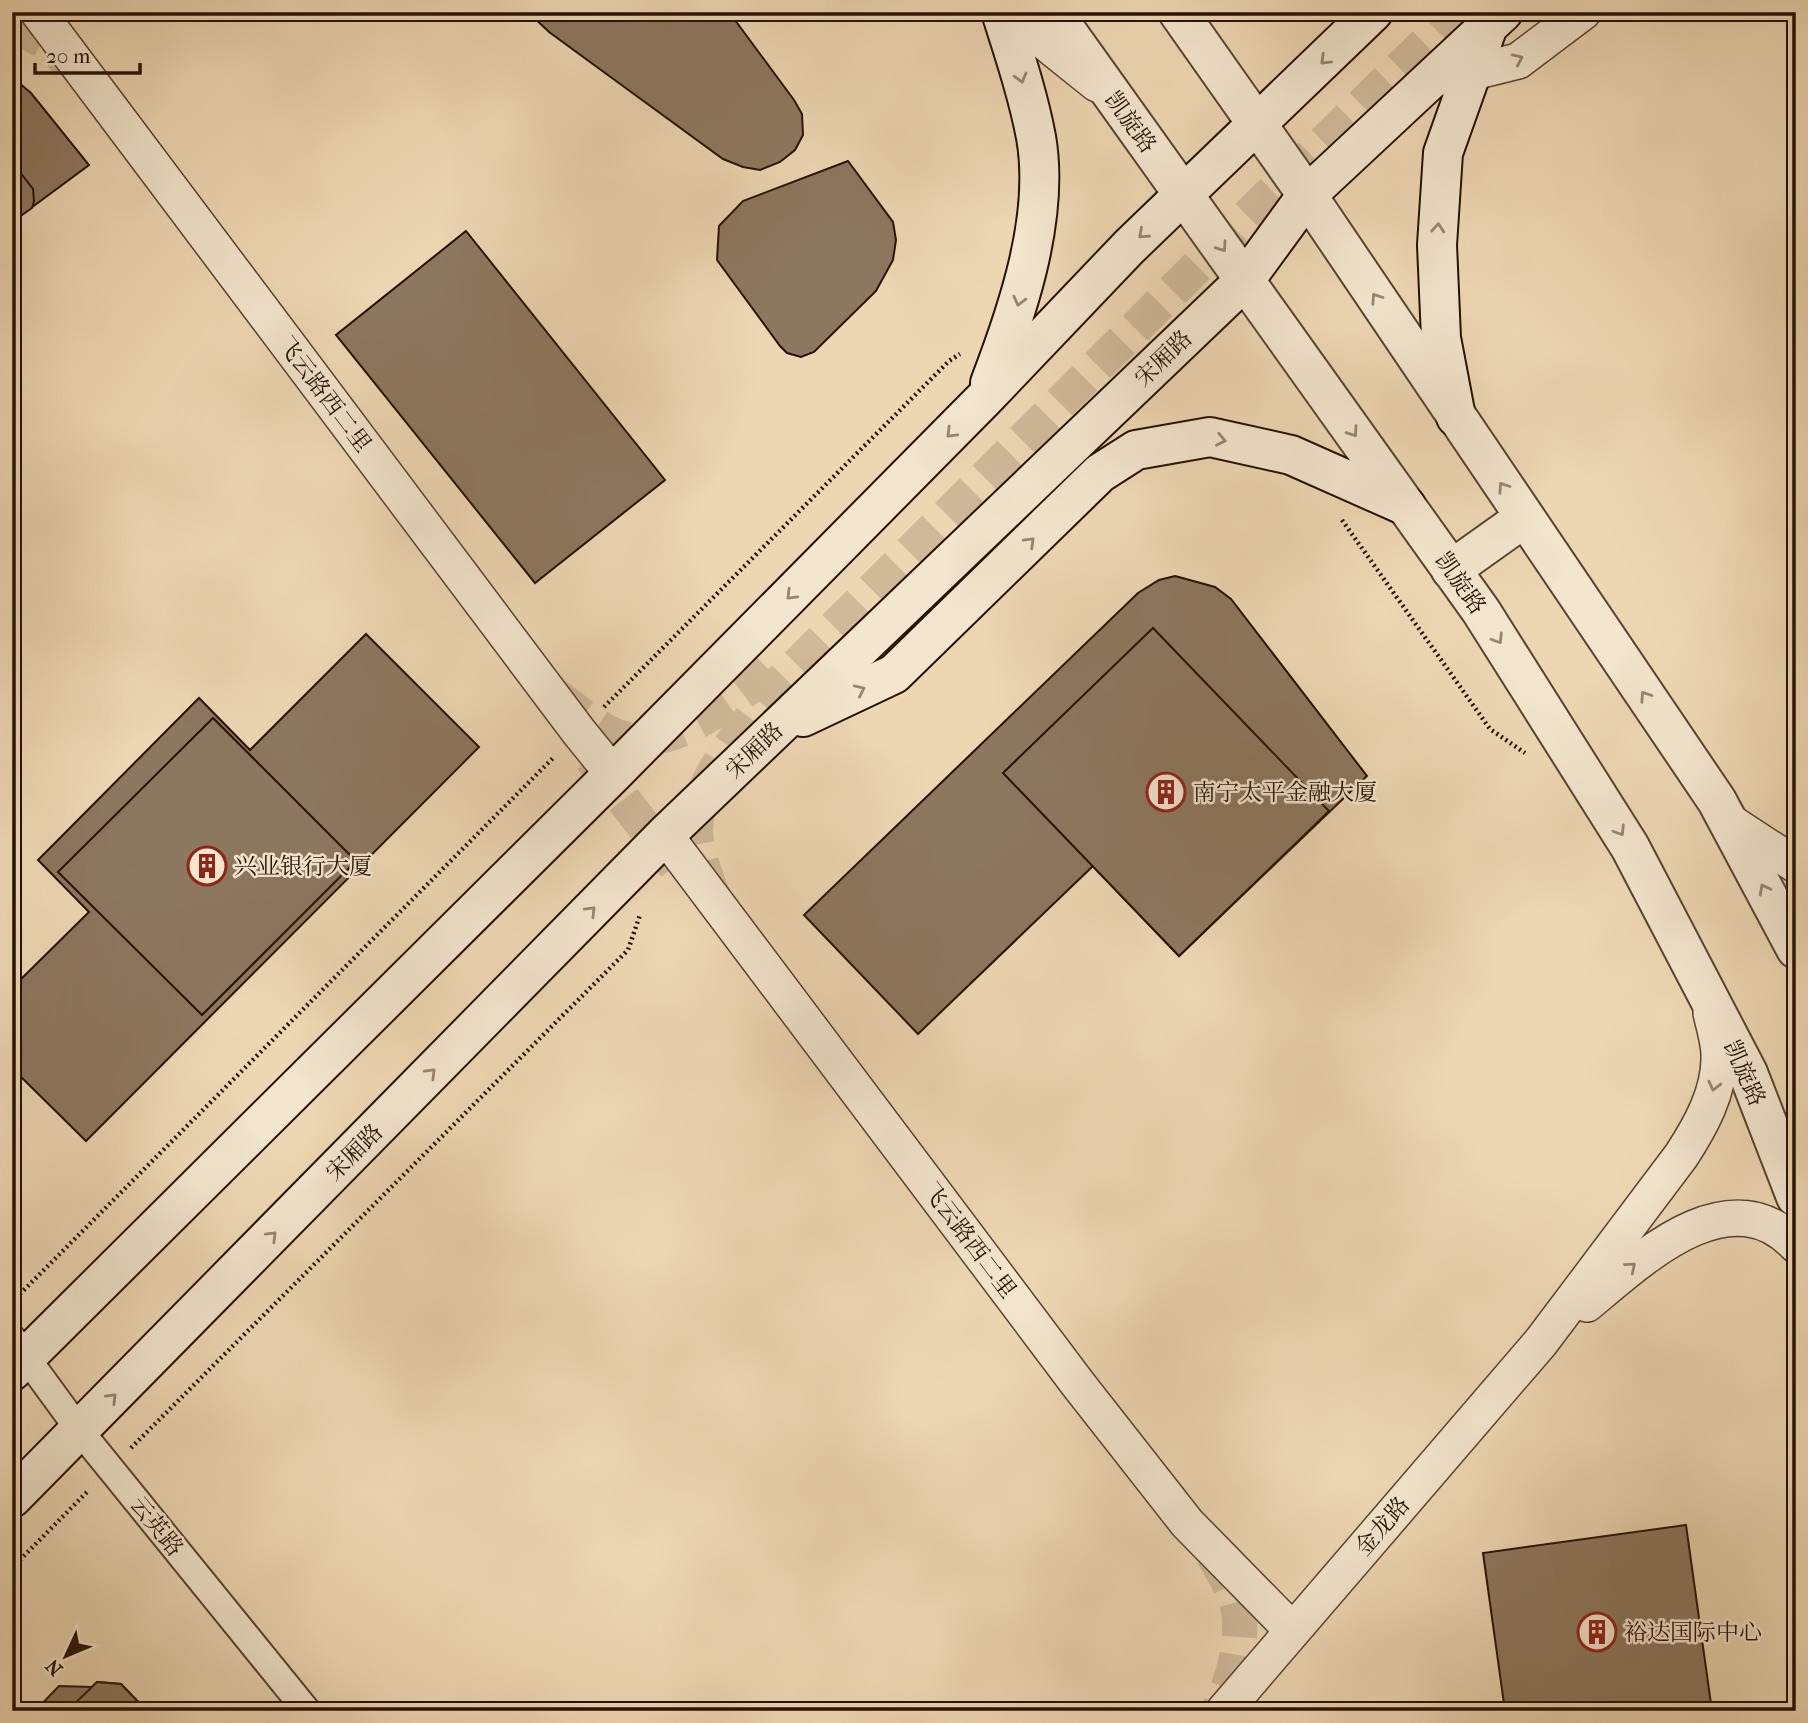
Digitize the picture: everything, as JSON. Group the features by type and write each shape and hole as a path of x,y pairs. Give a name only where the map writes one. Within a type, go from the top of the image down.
{"main road":[{"path":"984,400 1014,322 1038,217 1036,140 1001,12"},
{"name":"凯旋路","path":"1053,12 1451,570 1630,847 1748,1073 1796,1197"},
{"path":"1178,12 1256,127 1307,195 1727,820 1796,949"},
{"path":"17,1356 613,774 984,400 1129,247 1373,12"},
{"path":"1456,417 1441,338 1437,245 1443,153 1496,19"},
{"name":"宋厢路","path":"12,1498 665,835 1245,280 1307,195 1496,19"},
{"path":"776,729 894,674 1100,473 1136,450 1210,438 1291,455 1406,506"},
{"path":"1451,570 1524,518"}],"street":[{"name":"飞云路西二里","path":"38,12 579,733 613,774"},
{"path":"1007,12 1114,98"},
{"path":"1428,82 1518,61 1583,12"},
{"path":"1727,820 1796,865"},
{"name":"飞云路西二里","path":"665,835 1061,1362 1187,1524 1292,1630"},
{"name":"金龙路","path":"1224,1711 1541,1342 1698,1129 1714,1090 1720,1055 1707,995"},
{"name":"金龙路","path":"1541,1342 1650,1251 1692,1229 1727,1218 1757,1218 1782,1230 1796,1245"},
{"name":"云英路","path":"17,1356 307,1711"}],"path":[{"path":"1339,515 1490,729 1532,758"},
{"path":"12,1567 628,950 641,912"}],"building":[{"path":"528,12 729,12 794,100 802,114 803,135 795,150 780,162 760,170 723,159 549,32"},
{"path":"12,77 31,93 89,165 12,222"},
{"path":"848,161 893,222 896,240 893,260 876,291 814,352 801,357 787,353 780,346 717,260 719,226 743,201"},
{"path":"12,162 33,189 34,201 32,208 12,222"},
{"path":"466,231 665,480 535,583 336,335"},
{"path":"1175,576 1215,587 1231,599 1367,776 1179,956 1093,866 918,1034 804,915 1138,593 1159,580"},
{"name":"南宁太平金融大厦","path":"1153,628 1329,811 1179,956 1003,773"},
{"path":"366,634 479,747 86,1141 12,1068 12,988 89,912 38,860 199,698 250,750"},
{"name":"兴业银行大厦","path":"213,718 356,861 202,1015 58,872"},
{"name":"裕达国际中心","path":"1686,1525 1712,1711 1505,1711 1483,1553"},
{"path":"97,1682 121,1684 147,1711 35,1711 59,1686 92,1687"},
{"path":"97,1682 121,1684 147,1711 67,1711"}],"tunnel":[{"path":"713,895 696,838 702,798 738,735 779,683 1258,206 1458,12"},
{"path":"12,24 56,48 69,65"},
{"path":"555,695 613,735 633,740 655,738 702,720 745,691 778,662"},
{"path":"591,758 675,866"},
{"path":"1213,1555 1234,1594 1240,1623 1234,1669 1218,1711"}],"place":[{"name":"南宁太平金融大厦","path":"1166,792"},
{"name":"兴业银行大厦","path":"207,866"},
{"name":"裕达国际中心","path":"1597,1632"}]}
